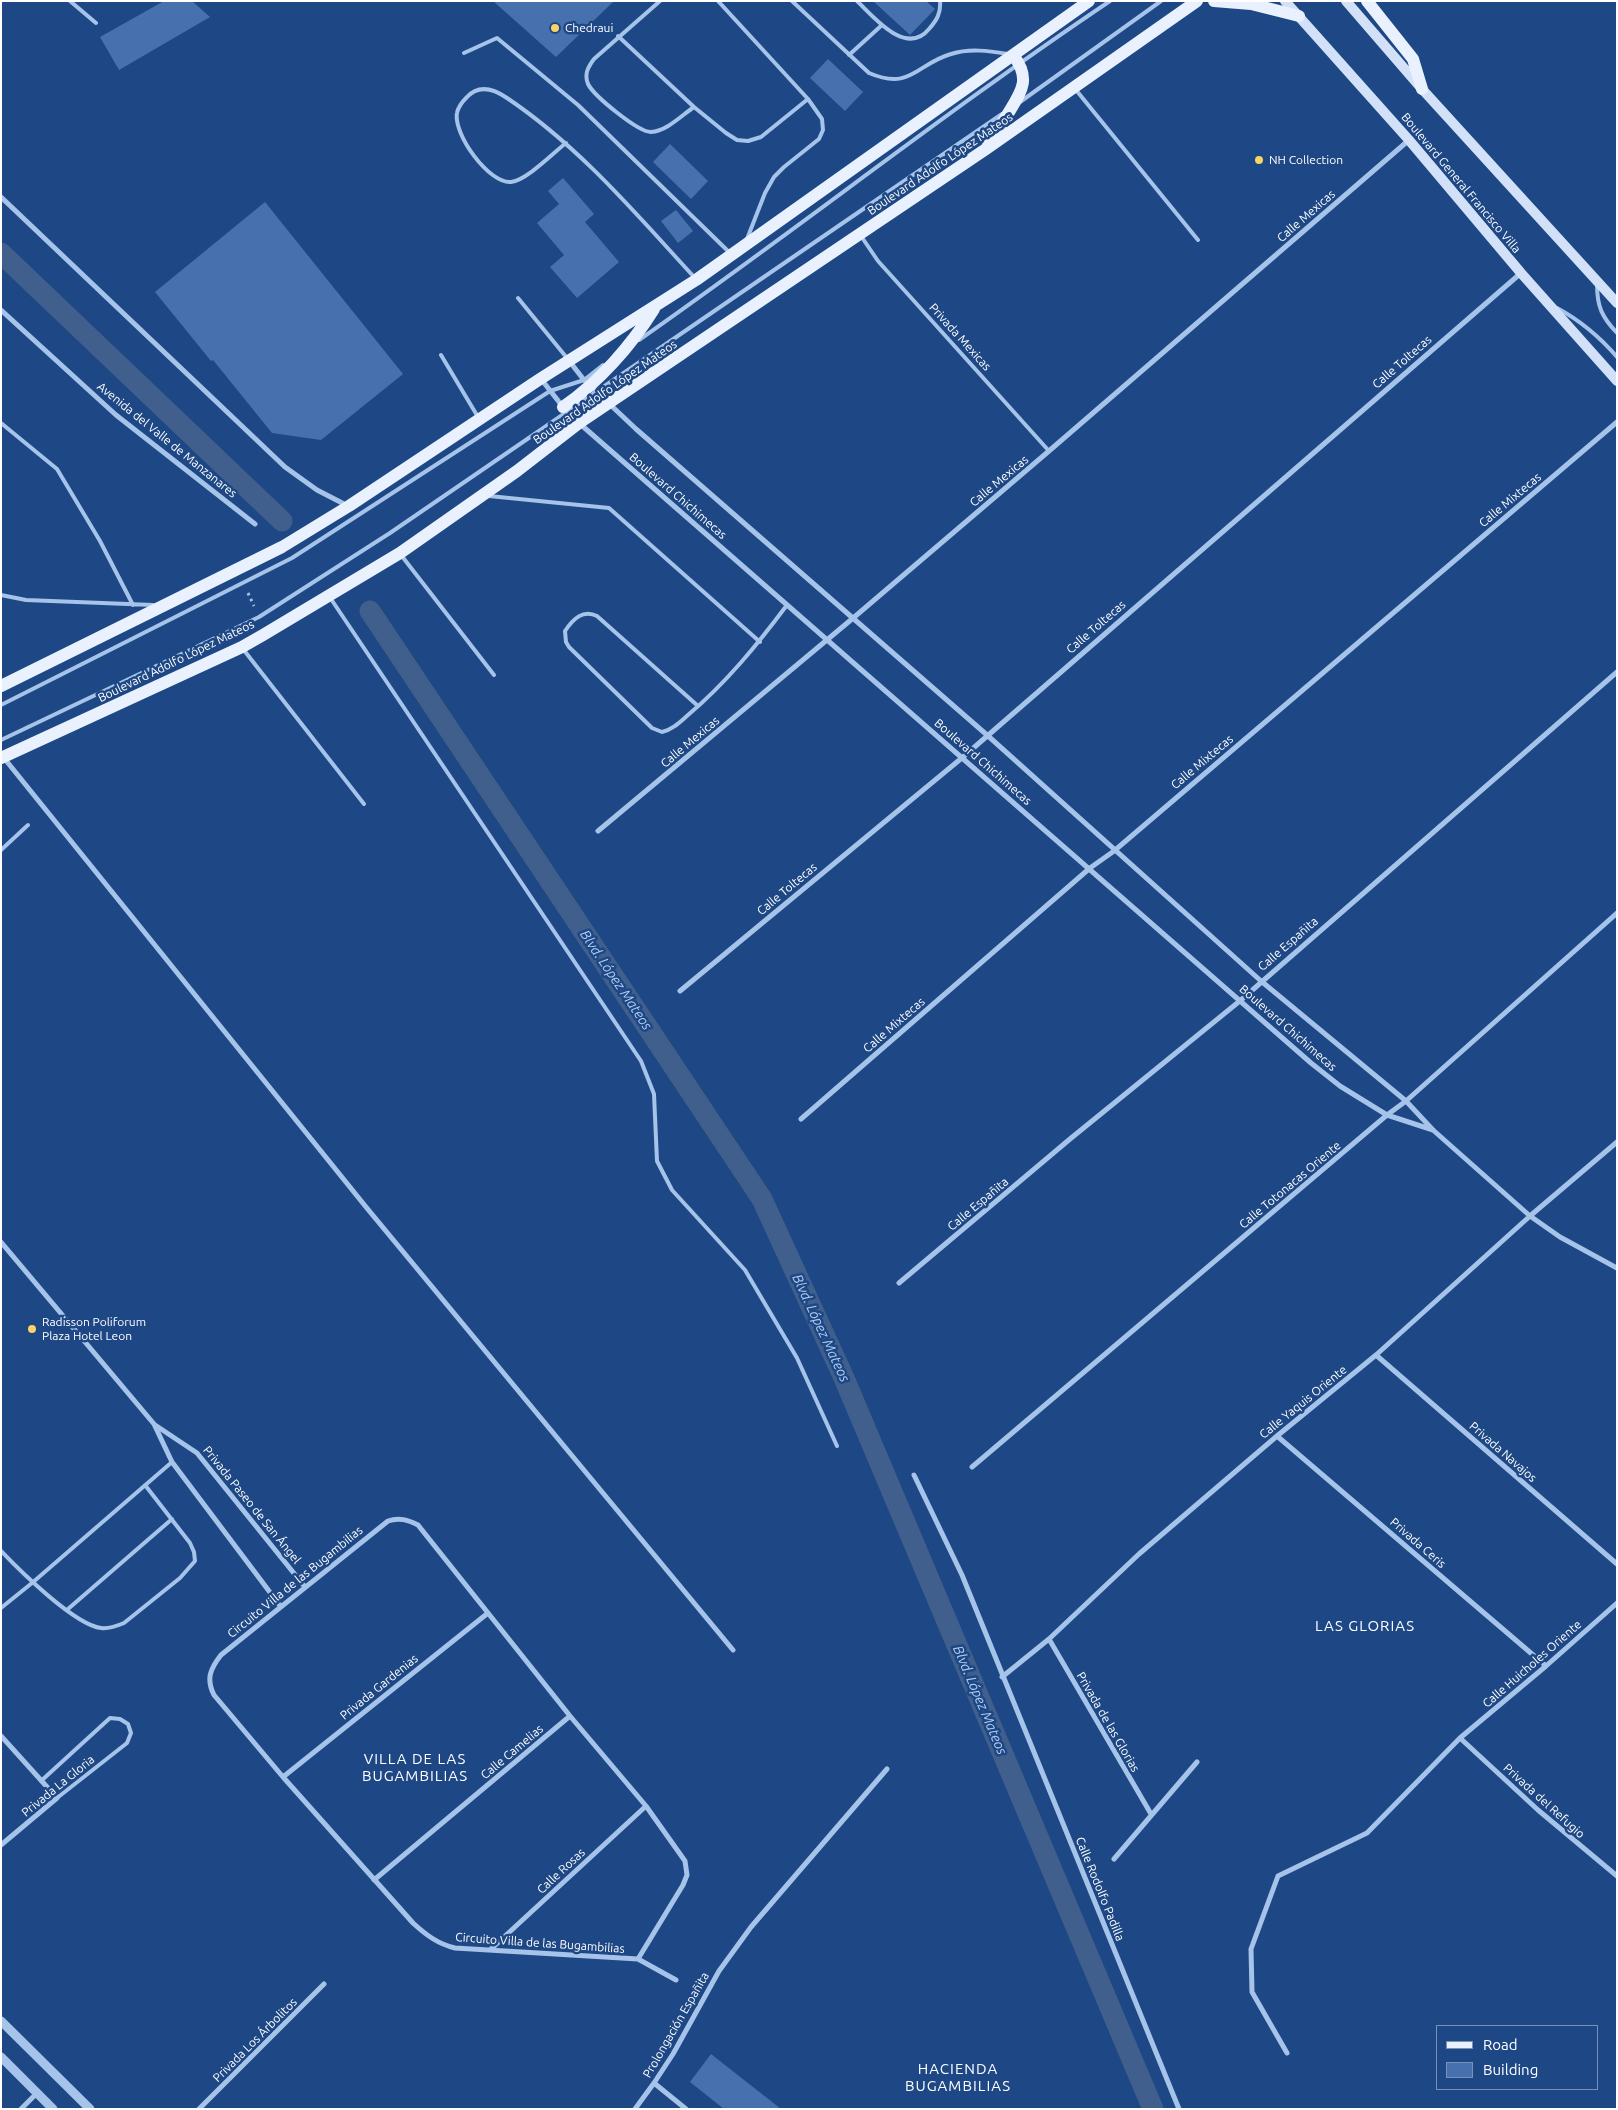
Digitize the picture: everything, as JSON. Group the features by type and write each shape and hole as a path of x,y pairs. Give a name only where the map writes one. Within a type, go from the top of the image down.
{"main road":[{"path":"1,686 282,547 349,506 540,379 570,362 656,304 696,280 744,245 1016,59 1089,1"},
{"name":"Boulevard Adolfo López Mateos","path":"2,758 242,647 400,553 579,423 986,149 1197,1"},
{"path":"1214,1 1252,4 1299,16"},
{"name":"Boulevard General Francisco Villa","path":"1285,1 1409,140 1521,273 1617,381"},
{"path":"1346,1 1422,89 1617,303"},
{"path":"1367,1 1412,59 1422,89"},
{"path":"986,149 1011,108 1020,97 1023,84 1016,59"},
{"path":"565,410 590,386 643,327 656,304"}],"street":[{"name":"Calle Mexicas","path":"598,831 1049,452 1409,140"},
{"path":"1,197 285,467 317,490 349,506"},
{"name":"Calle Toltecas","path":"680,991 987,736 1521,273"},
{"name":"Avenida del Valle de Manzanares","path":"1,310 116,415 255,524"},
{"name":"Boulevard Chichimecas","path":"570,362 608,404 987,736 1261,981 1406,1101 1433,1130 1530,1216 1560,1237 1617,1268"},
{"name":"Boulevard Chichimecas","path":"540,379 565,410 579,423 1311,1063 1340,1086 1387,1115 1433,1130"},
{"name":"Calle Mixtecas","path":"801,1119 1090,868 1114,851 1617,422"},
{"name":"Calle Españita","path":"899,1284 1070,1139 1241,1000 1617,672"},
{"path":"2,758 366,1207 734,1650"},
{"name":"Calle Totonacas Oriente","path":"972,1467 1387,1115 1406,1101 1617,913"},
{"name":"Calle Yaquis Oriente","path":"1002,1677 1049,1639 1139,1554 1277,1436 1376,1355 1530,1216 1617,1142"},
{"name":"Privada Paseo de San Ángel","path":"1,1242 154,1424 172,1462 281,1607"},
{"name":"Privada Navajos","path":"1376,1355 1617,1564"},
{"name":"Privada Paseo de San Ángel","path":"154,1424 197,1453 306,1587"},
{"name":"Privada Ceris","path":"1277,1436 1546,1666"},
{"name":"Calle Rodolfo Padilla","path":"914,1475 962,1575 1179,2109"},
{"name":"Circuito Villa de las Bugambilias","path":"638,1960 687,1875 685,1861 646,1806 570,1716 418,1525 396,1518 388,1521 220,1655 209,1674 209,1685 214,1695 374,1880 413,1923 434,1940 455,1948 638,1960 676,1980"},
{"name":"Calle Huicholes Oriente","path":"1287,2053 1252,1992 1251,1949 1278,1876 1367,1833 1460,1738 1617,1603"},
{"name":"Privada Gardenias","path":"283,1777 488,1613"},
{"name":"Privada de las Glorias","path":"1049,1639 1151,1814"},
{"name":"Calle Camelias","path":"374,1880 570,1716"},
{"path":"1,1736 56,1798"},
{"name":"Privada del Refugio","path":"1460,1738 1538,1810 1617,1876"},
{"path":"1114,1858 1197,1762"},
{"name":"Prolongación Españita","path":"635,2109 654,2083 719,1971 751,1927 887,1769"},
{"name":"Privada La Gloria","path":"1,1846 56,1798"},
{"name":"Calle Rosas","path":"490,1950 646,1806"},
{"name":"Privada Los Árbolitos","path":"199,2109 324,1984"},
{"path":"1,2021 90,2109"},
{"path":"1,2057 53,2109"},
{"path":"654,2083 686,2109"},
{"path":"21,2109 37,2093"}],"lane":[{"path":"70,1 96,23"},
{"path":"660,1 618,36 588,67 586,75 588,84 638,128 647,132 663,128 694,107"},
{"path":"718,1 808,99 822,120 823,130 819,139 784,167 774,178 765,193 744,245"},
{"path":"792,1 869,73 884,80 895,81 915,73 950,54 966,50 984,50 1016,59"},
{"path":"856,1 882,25 899,37 916,39 926,32 937,20 941,10 940,1"},
{"path":"623,350 742,268 1016,59 1110,1"},
{"path":"1,705 292,558 550,391 590,386 1011,108 1161,1"},
{"path":"849,55 882,25"},
{"path":"618,36 694,107 736,140 748,141 768,132 808,99"},
{"path":"464,53 497,38 578,105 731,255"},
{"path":"566,143 520,180 510,182 498,180 486,170 465,143 458,128 457,113 462,102 472,91 486,88 498,92 517,104 566,143 602,177 696,280"},
{"path":"1074,88 1198,240"},
{"name":"Privada Mexicas","path":"860,234 878,261 1049,452"},
{"path":"1596,279 1597,302 1607,322 1617,333"},
{"path":"518,298 570,362"},
{"path":"1548,303 1585,325 1617,357"},
{"path":"441,355 479,419"},
{"path":"1,740 259,617 390,533 565,410"},
{"path":"1,423 57,470 100,542 133,605"},
{"path":"482,495 609,508 760,642"},
{"path":"400,553 494,675"},
{"path":"1,595 26,600 165,606"},
{"path":"328,595 641,1061 654,1094 657,1161 672,1190 745,1270 797,1358 837,1446"},
{"path":"698,706 597,616 586,613 580,614 566,631 566,642 569,647 657,731 668,731 698,706 760,642 787,605"},
{"path":"242,647 364,804"},
{"path":"1,850 28,825"},
{"path":"1,841 6,846"},
{"path":"1,1608 32,1584 172,1462"},
{"path":"1,1551 32,1584 89,1624 102,1628 113,1628 124,1623 180,1578 194,1561 194,1552 190,1543 145,1485"},
{"path":"68,1610 172,1519"},
{"name":"Privada La Gloria","path":"41,1781 110,1718 120,1719 128,1724 131,1733 127,1743 56,1798"}],"path":[{"path":"244,583 259,617"}],"building":[{"path":"164,1 192,1 210,17 119,70 100,37"},
{"name":"Chedraui","path":"493,1 614,1 556,57"},
{"path":"873,1 926,1 935,9 910,35"},
{"path":"828,59 863,92 845,111 810,78"},
{"path":"670,144 708,181 691,199 653,162"},
{"path":"563,178 594,214 585,222 619,262 577,298 550,267 564,255 537,223 559,204 548,191"},
{"path":"265,202 403,374 321,440 272,433 155,292"},
{"path":"676,210 693,231 678,243 661,221"},
{"path":"711,2054 781,2109 724,2109 690,2082"}],"waterway":[{"path":"1,253 282,521"},
{"name":"Blvd. López Mateos","path":"370,611 762,1199 844,1378 1153,2109"}],"place":[{"name":"Chedraui","path":"555,28"},
{"name":"NH Collection","path":"1259,160"},
{"name":"Radisson Poliforum Plaza Hotel Leon","path":"32,1329"}],"district":[{"name":"LAS GLORIAS","path":"1365,1626"},
{"name":"VILLA DE LAS BUGAMBILIAS","path":"415,1768"},
{"name":"HACIENDA BUGAMBILIAS","path":"958,2078"}]}
